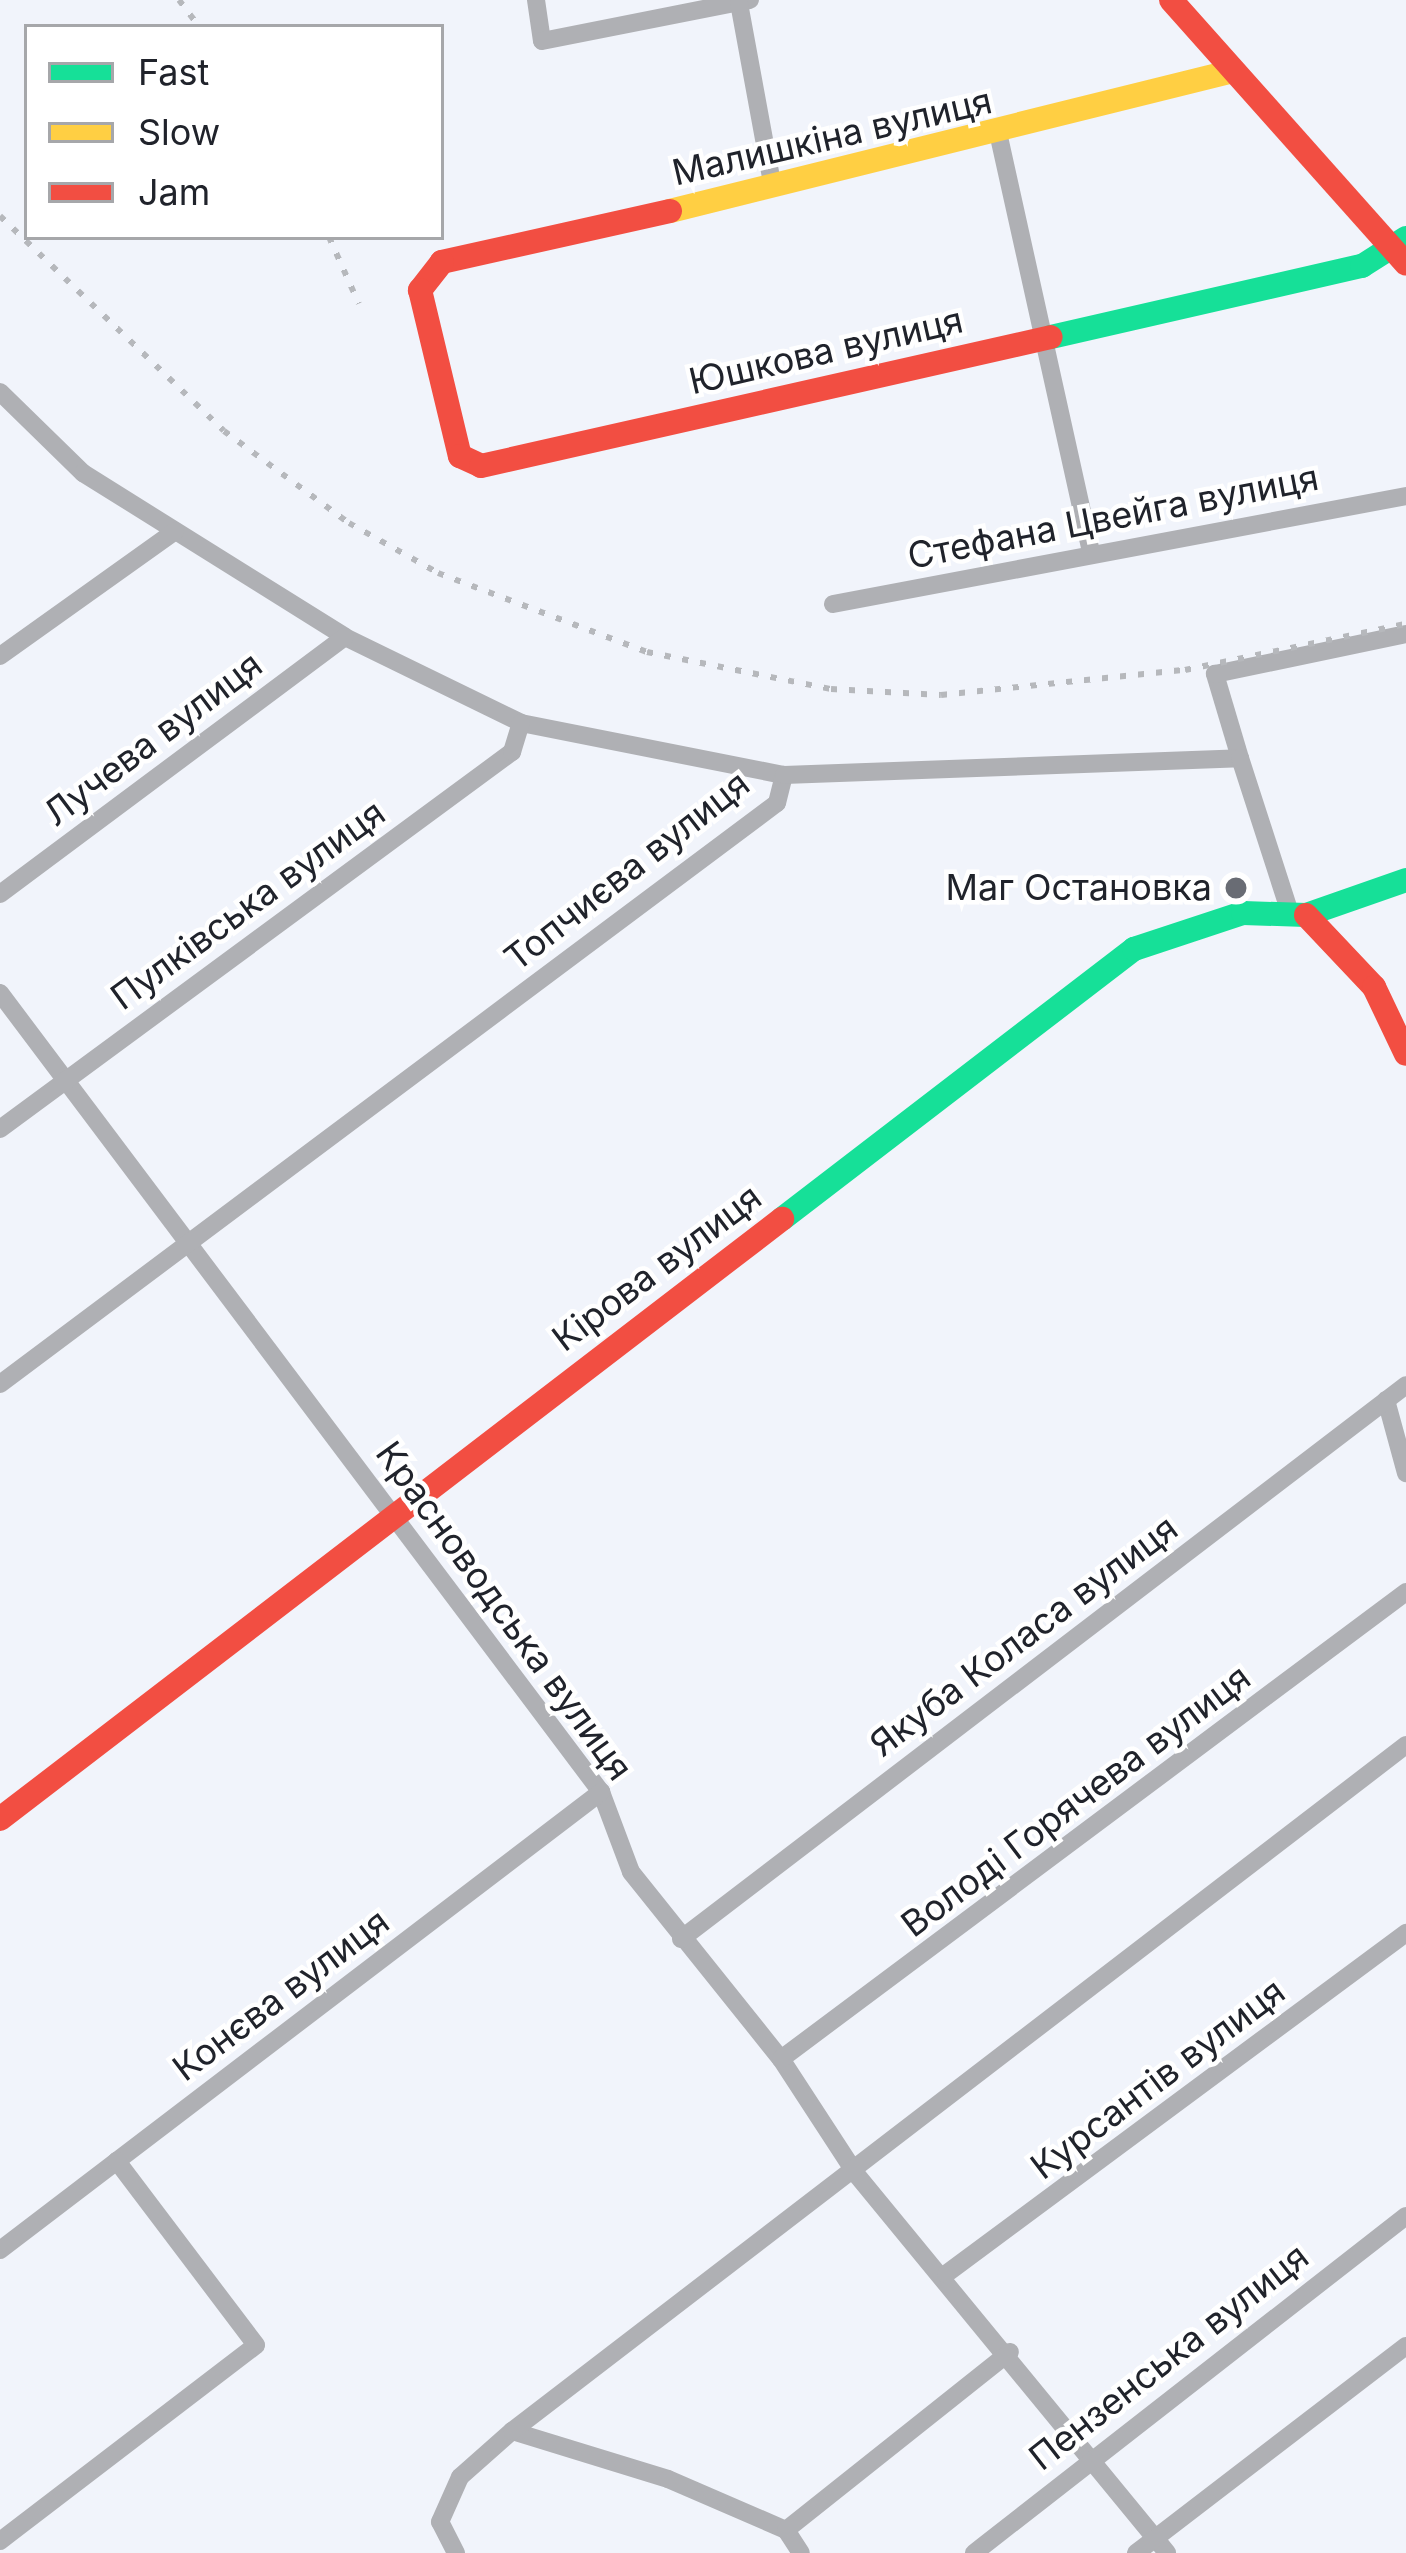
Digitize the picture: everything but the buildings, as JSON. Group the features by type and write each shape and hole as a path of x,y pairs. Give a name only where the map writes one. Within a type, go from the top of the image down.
{"street":[{"path":"536,0 542,41 744,1 772,188"},
{"path":"1171,0 1402,251"},
{"name":"Малишкіна вулиця","path":"442,262 999,137 1233,71"},
{"path":"999,137 1092,555"},
{"name":"Юшкова вулиця","path":"442,262 420,290 457,448 470,465 1376,263 1402,251"},
{"path":"0,392 83,473 345,637 521,723 784,775"},
{"name":"Стефана Цвейга вулиця","path":"832,604 1406,496"},
{"path":"0,656 175,531"},
{"path":"1406,634 1215,674 1240,758 1299,915 1374,987 1406,1054"},
{"name":"Лучева вулиця","path":"0,894 345,637"},
{"name":"Пулківська вулиця","path":"0,1129 512,752 521,723"},
{"name":"Топчиєва вулиця","path":"0,1384 777,803 784,775 1240,758"},
{"name":"Кірова вулиця","path":"0,1819 1134,949 1243,913 1299,915 1406,880"},
{"name":"Красноводська вулиця","path":"0,993 601,1792 631,1872 781,2059 856,2174 1010,2352 1086,2459 1161,2547"},
{"name":"Якуба Коласа вулиця","path":"681,1939 1406,1384"},
{"path":"1387,1400 1406,1473"},
{"name":"Володі Горячева вулиця","path":"781,2059 1406,1592"},
{"path":"456,2553 440,2522 460,2476 512,2431 856,2174 1406,1745"},
{"name":"Конєва вулиця","path":"0,2250 601,1792"},
{"name":"Курсантів вулиця","path":"946,2274 1406,1933"},
{"path":"0,2541 256,2344 117,2162"},
{"name":"Пензенська вулиця","path":"974,2553 1086,2459 1406,2216"},
{"path":"1136,2553 1161,2547 1406,2346"},
{"path":"786,2530 1010,2352"},
{"path":"512,2431 786,2530 801,2553"}],"railway":[{"path":"179,0 197,24"},
{"path":"0,216 24,239"},
{"path":"25,240 224,431 349,523 438,573 647,652 831,689 941,695 1185,670 1406,624"},
{"path":"330,240 359,304"}],"traffic: fast":[{"path":"1051,337 1362,266 1406,238"},
{"path":"782,1219 1134,949 1243,913 1306,915 1406,880"}],"traffic: slow":[{"path":"670,211 1233,71"}],"traffic: jam":[{"path":"1171,0 1406,264"},
{"path":"670,211 442,262 420,290 460,456 481,466 1051,337"},
{"path":"1306,915 1374,987 1406,1054"},
{"path":"0,1819 782,1219"}],"place":[{"name":"Маг Остановка","path":"1236,888"}]}
